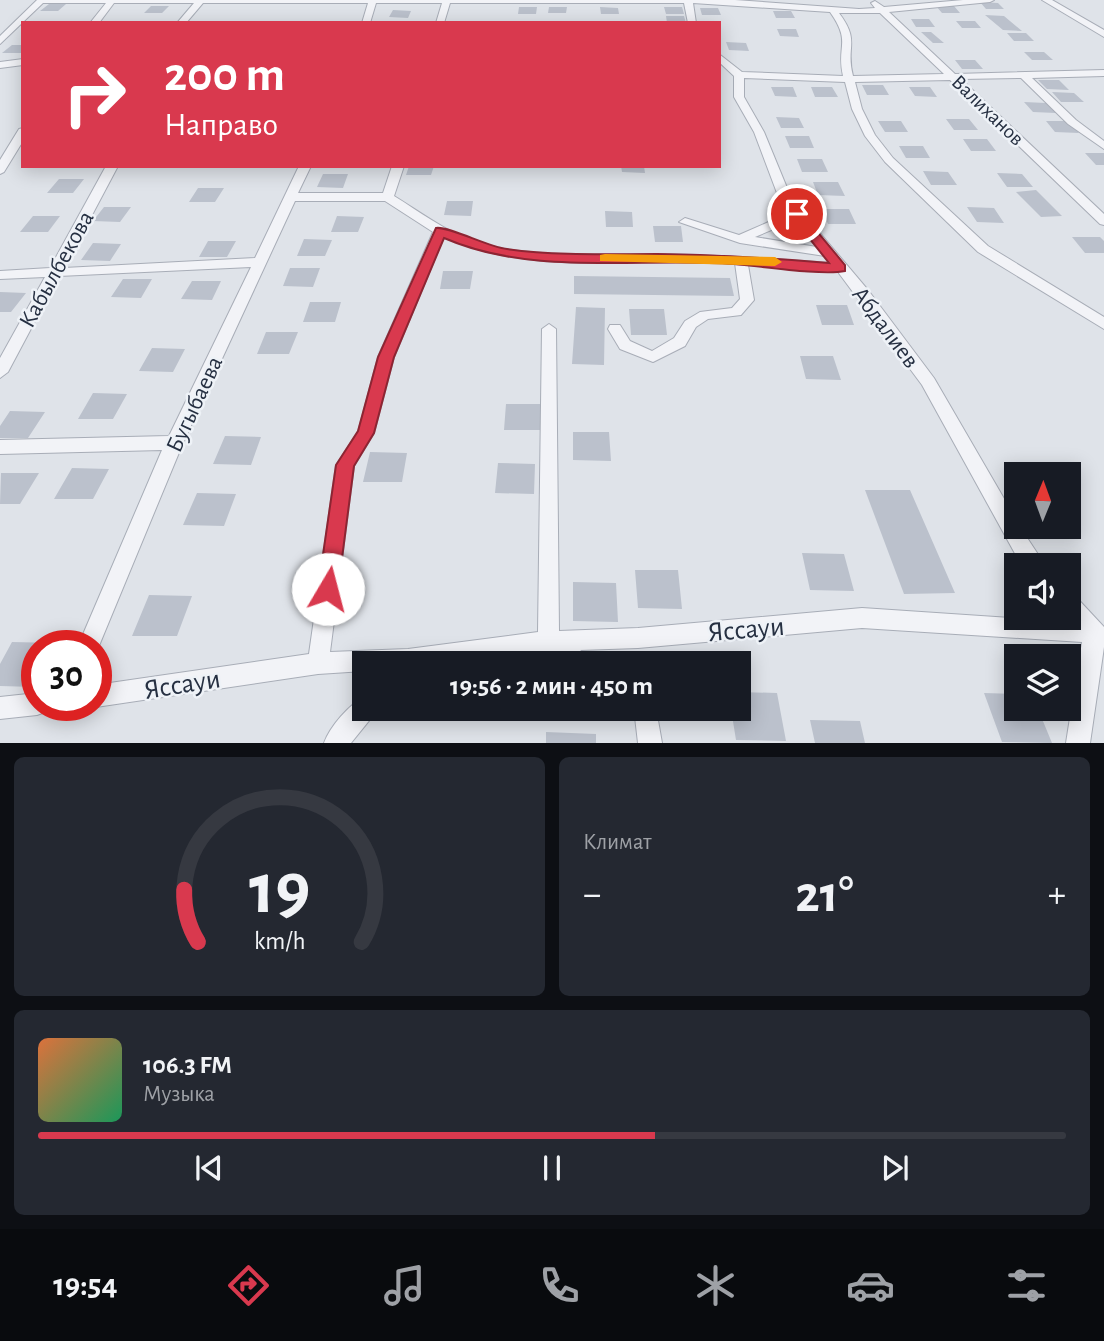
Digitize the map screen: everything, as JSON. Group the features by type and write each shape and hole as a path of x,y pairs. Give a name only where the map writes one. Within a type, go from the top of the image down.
{"street":[{"path":"367,21 374,0"},
{"path":"0,41 41,1 688,0 859,12 875,4 990,0"},
{"path":"688,0 692,21"},
{"path":"1046,0 1104,34"},
{"path":"96,21 112,1"},
{"path":"183,21 202,1"},
{"path":"441,21 447,1"},
{"name":"Валиханов","path":"875,4 1104,220"},
{"path":"833,11 846,28 848,42 845,63 848,79 857,109 870,136 908,178 983,249 1104,324"},
{"path":"721,59 739,75 848,79 1104,73"},
{"path":"0,65 21,62"},
{"name":"Абдалиев","path":"739,75 740,97 760,132 786,201 863,293 928,382 1025,553"},
{"path":"1025,76 1072,122 1104,146"},
{"path":"0,170 21,134"},
{"name":"Кабылбекова","path":"0,372 112,168"},
{"name":"Бугыбаева","path":"96,630 174,443 304,168"},
{"path":"388,197 397,168"},
{"path":"291,197 388,197 440,231 469,244 506,253 578,258 741,260 840,268"},
{"path":"740,239 797,214"},
{"path":"685,222 740,239 827,252"},
{"path":"318,663 345,465 366,433 386,357 440,231"},
{"path":"615,329 625,345 653,357 680,342 690,324 705,315 736,313 747,300 741,260"},
{"path":"0,275 261,262"},
{"path":"549,329 549,641 563,651"},
{"path":"0,447 174,443"},
{"path":"1078,743 1099,635 1081,616"},
{"name":"Яссауи","path":"478,651 549,641 638,638 862,618 1099,635"},
{"name":"Яссауи","path":"112,694 318,663 352,662"},
{"path":"0,708 21,706"},
{"path":"335,743 354,721"},
{"path":"647,721 650,743"}],"building":[{"path":"980,2 998,3 1004,9 986,9"},
{"path":"49,4 66,4 58,11 40,11"},
{"path":"151,6 169,6 162,13 144,13"},
{"path":"936,6 954,6 960,13 942,13"},
{"path":"519,7 537,7 536,14 518,14"},
{"path":"549,7 567,7 566,13 548,13"},
{"path":"600,7 618,8 619,14 601,14"},
{"path":"664,7 682,7 684,14 666,14"},
{"path":"700,8 718,8 721,15 702,15"},
{"path":"393,10 411,11 408,18 389,17"},
{"path":"773,11 791,11 795,18 776,18"},
{"path":"985,15 1004,16 1022,31 1003,30"},
{"path":"666,16 684,16 685,21 667,21"},
{"path":"911,19 929,19 935,27 916,27"},
{"path":"956,21 975,21 981,28 962,28"},
{"path":"777,29 796,29 799,37 780,36"},
{"path":"921,32 931,32 944,43 933,43"},
{"path":"1007,33 1026,33 1034,41 1014,41"},
{"path":"726,42 746,43 749,51 729,50"},
{"path":"12,45 21,45 21,53 2,53"},
{"path":"1024,52 1044,52 1053,60 1032,60"},
{"path":"955,60 975,60 983,69 962,69"},
{"path":"1038,80 1059,80 1069,90 1047,89"},
{"path":"862,85 883,85 889,95 867,95"},
{"path":"771,87 793,87 797,97 775,96"},
{"path":"811,87 832,87 838,97 815,97"},
{"path":"909,87 930,87 937,97 915,96"},
{"path":"1052,92 1074,93 1084,102 1061,102"},
{"path":"1024,102 1046,103 1056,113 1033,112"},
{"path":"776,117 799,118 804,128 781,128"},
{"path":"946,119 969,119 978,130 954,130"},
{"path":"878,121 901,121 908,132 885,132"},
{"path":"1046,121 1069,121 1079,133 1055,132"},
{"path":"785,136 809,136 814,148 790,148"},
{"path":"963,139 987,139 996,151 971,151"},
{"path":"899,146 923,146 930,158 906,158"},
{"path":"1085,153 1104,153 1104,165 1096,165"},
{"path":"797,159 822,159 828,172 802,172"},
{"path":"408,168 433,168 431,175 406,175"},
{"path":"621,168 644,168 645,173 622,172"},
{"path":"923,171 948,172 957,185 931,185"},
{"path":"997,173 1022,174 1033,187 1007,187"},
{"path":"323,174 348,174 343,188 317,187"},
{"path":"59,179 84,179 73,193 47,193"},
{"path":"813,182 838,182 845,196 818,195"},
{"path":"198,188 224,188 215,202 189,202"},
{"path":"1036,190 1062,216 1041,217 1016,192"},
{"path":"447,201 473,201 471,216 444,215"},
{"path":"104,207 131,207 120,222 93,221"},
{"path":"967,207 994,208 1004,223 977,222"},
{"path":"822,209 849,209 856,224 828,224"},
{"path":"605,211 632,212 633,227 606,227"},
{"path":"33,216 60,216 48,232 20,232"},
{"path":"337,216 364,217 358,232 331,232"},
{"path":"653,226 681,226 683,242 655,242"},
{"path":"1072,237 1100,237 1104,241 1104,253 1085,253"},
{"path":"304,239 332,240 325,256 297,256"},
{"path":"208,241 236,241 227,257 199,257"},
{"path":"93,243 121,244 110,261 81,260"},
{"path":"290,268 320,268 313,287 283,286"},
{"path":"443,271 473,271 470,289 440,289"},
{"path":"574,276 730,278 734,296 574,294"},
{"path":"123,279 152,279 141,298 111,297"},
{"path":"192,281 221,281 212,300 181,299"},
{"path":"0,292 26,293 11,312 0,312"},
{"path":"310,302 341,302 335,322 303,322"},
{"path":"816,305 847,305 854,325 822,325"},
{"path":"576,307 605,308 604,365 572,364"},
{"path":"629,309 664,309 667,335 631,335"},
{"path":"266,332 298,332 289,354 257,354"},
{"path":"152,348 185,349 173,372 139,371"},
{"path":"800,356 833,356 841,380 806,379"},
{"path":"93,393 127,394 113,419 78,419"},
{"path":"506,404 542,404 541,430 504,430"},
{"path":"10,411 45,412 28,438 0,438 0,426"},
{"path":"573,432 609,432 611,461 573,460"},
{"path":"225,436 261,437 251,465 213,464"},
{"path":"370,452 407,453 402,482 363,482"},
{"path":"498,463 535,464 534,494 495,493"},
{"path":"72,468 109,469 93,499 54,499"},
{"path":"1,473 39,473 20,504 0,504"},
{"path":"865,490 910,490 955,593 904,594"},
{"path":"197,493 236,494 224,526 183,525"},
{"path":"802,553 844,554 854,591 810,590"},
{"path":"635,570 678,570 682,609 638,608"},
{"path":"573,582 616,583 618,622 573,621"},
{"path":"149,595 192,596 177,636 132,636"},
{"path":"12,642 21,642 21,687 0,686 0,664"},
{"path":"751,692 777,693 786,741 736,740 733,721 751,721"},
{"path":"984,693 1004,694 1004,721 1043,721 1052,743 1002,742"},
{"path":"810,720 860,721 865,743 815,743"},
{"path":"546,732 596,734 596,743 546,743"}],"slow traffic":[{"path":"605,258 775,262"}],"route":[{"path":"328,589 345,465 366,433 386,357 440,231 469,244 506,253 578,258 730,259 840,268 797,214"}]}
